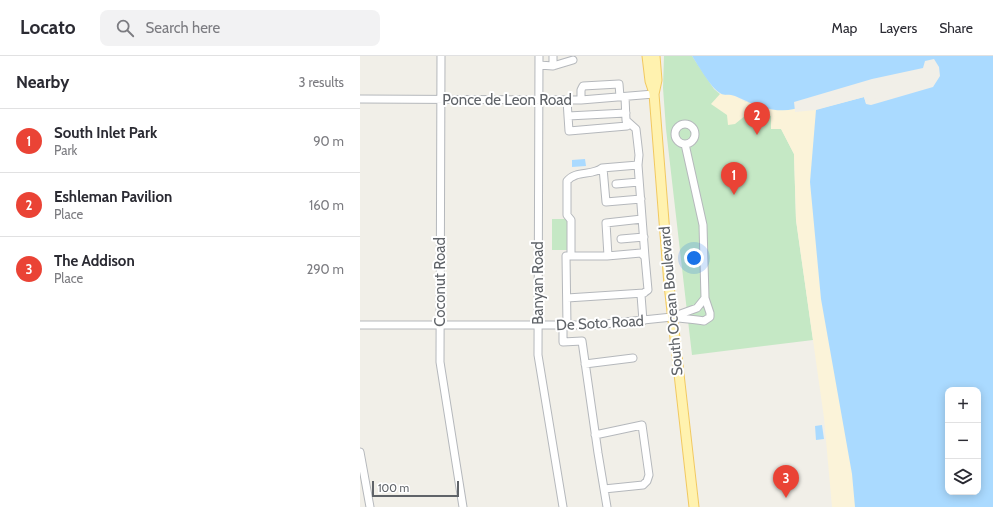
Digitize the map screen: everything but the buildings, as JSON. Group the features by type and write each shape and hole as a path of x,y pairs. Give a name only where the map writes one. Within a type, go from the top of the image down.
{"main road":[{"name":"South Ocean Boulevard","path":"646,56 650,81 654,94 672,318 694,507"},
{"name":"South Ocean Boulevard","path":"654,94 657,80 655,56"}],"street":[{"name":"Coconut Road","path":"441,56 441,372 463,507"},
{"name":"Banyan Road","path":"539,56 539,366 563,507"},
{"path":"553,56 553,66"},
{"path":"539,65 553,66 573,60"},
{"path":"567,100 569,131 627,126 623,97 619,84 583,86 581,90 581,100"},
{"name":"Ponce de Leon Road","path":"360,99 581,100 654,94"},
{"path":"568,116 626,116"},
{"path":"626,116 636,128 639,155 639,182 648,290 641,295 644,321"},
{"path":"672,318 696,319 704,321 710,317 705,298 703,226 686,144"},
{"path":"571,256 571,220 567,215 567,181 577,174 598,172 603,168 638,165"},
{"path":"603,168 606,202 641,199"},
{"path":"616,184 639,182"},
{"path":"608,256 606,223 642,219"},
{"path":"621,239 644,237"},
{"path":"607,507 582,341 563,342 567,298 566,256 608,256 641,253 645,257"},
{"path":"567,298 644,293"},
{"path":"672,318 697,308 705,298"},
{"name":"De Soto Road","path":"360,325 565,326 602,325 672,318"},
{"path":"585,364 633,358"},
{"path":"595,435 642,426 649,475 647,481 643,484 604,489"},
{"path":"360,452 370,507"}],"green space":[{"path":"664,56 692,56 714,89 720,94 771,109 794,154 796,220 813,340 692,355 666,129 663,88"},
{"path":"552,219 567,219 567,250 552,250"}],"sand":[{"path":"720,94 733,95 744,101 771,109 795,109 795,112 816,110 864,97 947,387 945,387 945,495 952,495 969,507 832,507 824,418 796,220 794,154 781,129 771,129 771,116 758,111 746,115 735,124 728,125 727,115 711,104"}],"water":[{"path":"692,56 993,56 993,507 855,507 852,474 821,299 810,182 816,110 864,97 866,103 931,85 938,75 936,69 930,68 805,104 794,109 786,110 763,107 735,96 720,93 709,81"},
{"path":"585,159 586,166 572,167 572,160"},
{"path":"822,425 824,439 816,440 815,426"}],"pier":[{"path":"934,59 939,67 940,76 933,87 871,105 866,104 864,97 814,110 815,108 863,95 866,96 867,101 930,84 936,75 934,71 931,70 806,105 795,111 794,102 872,79 923,68 925,61"}],"place":[{"name":"Eshleman Pavilion","path":"757,135"},
{"name":"South Inlet Park","path":"734,195"},
{"name":"The Addison","path":"786,498"}]}
